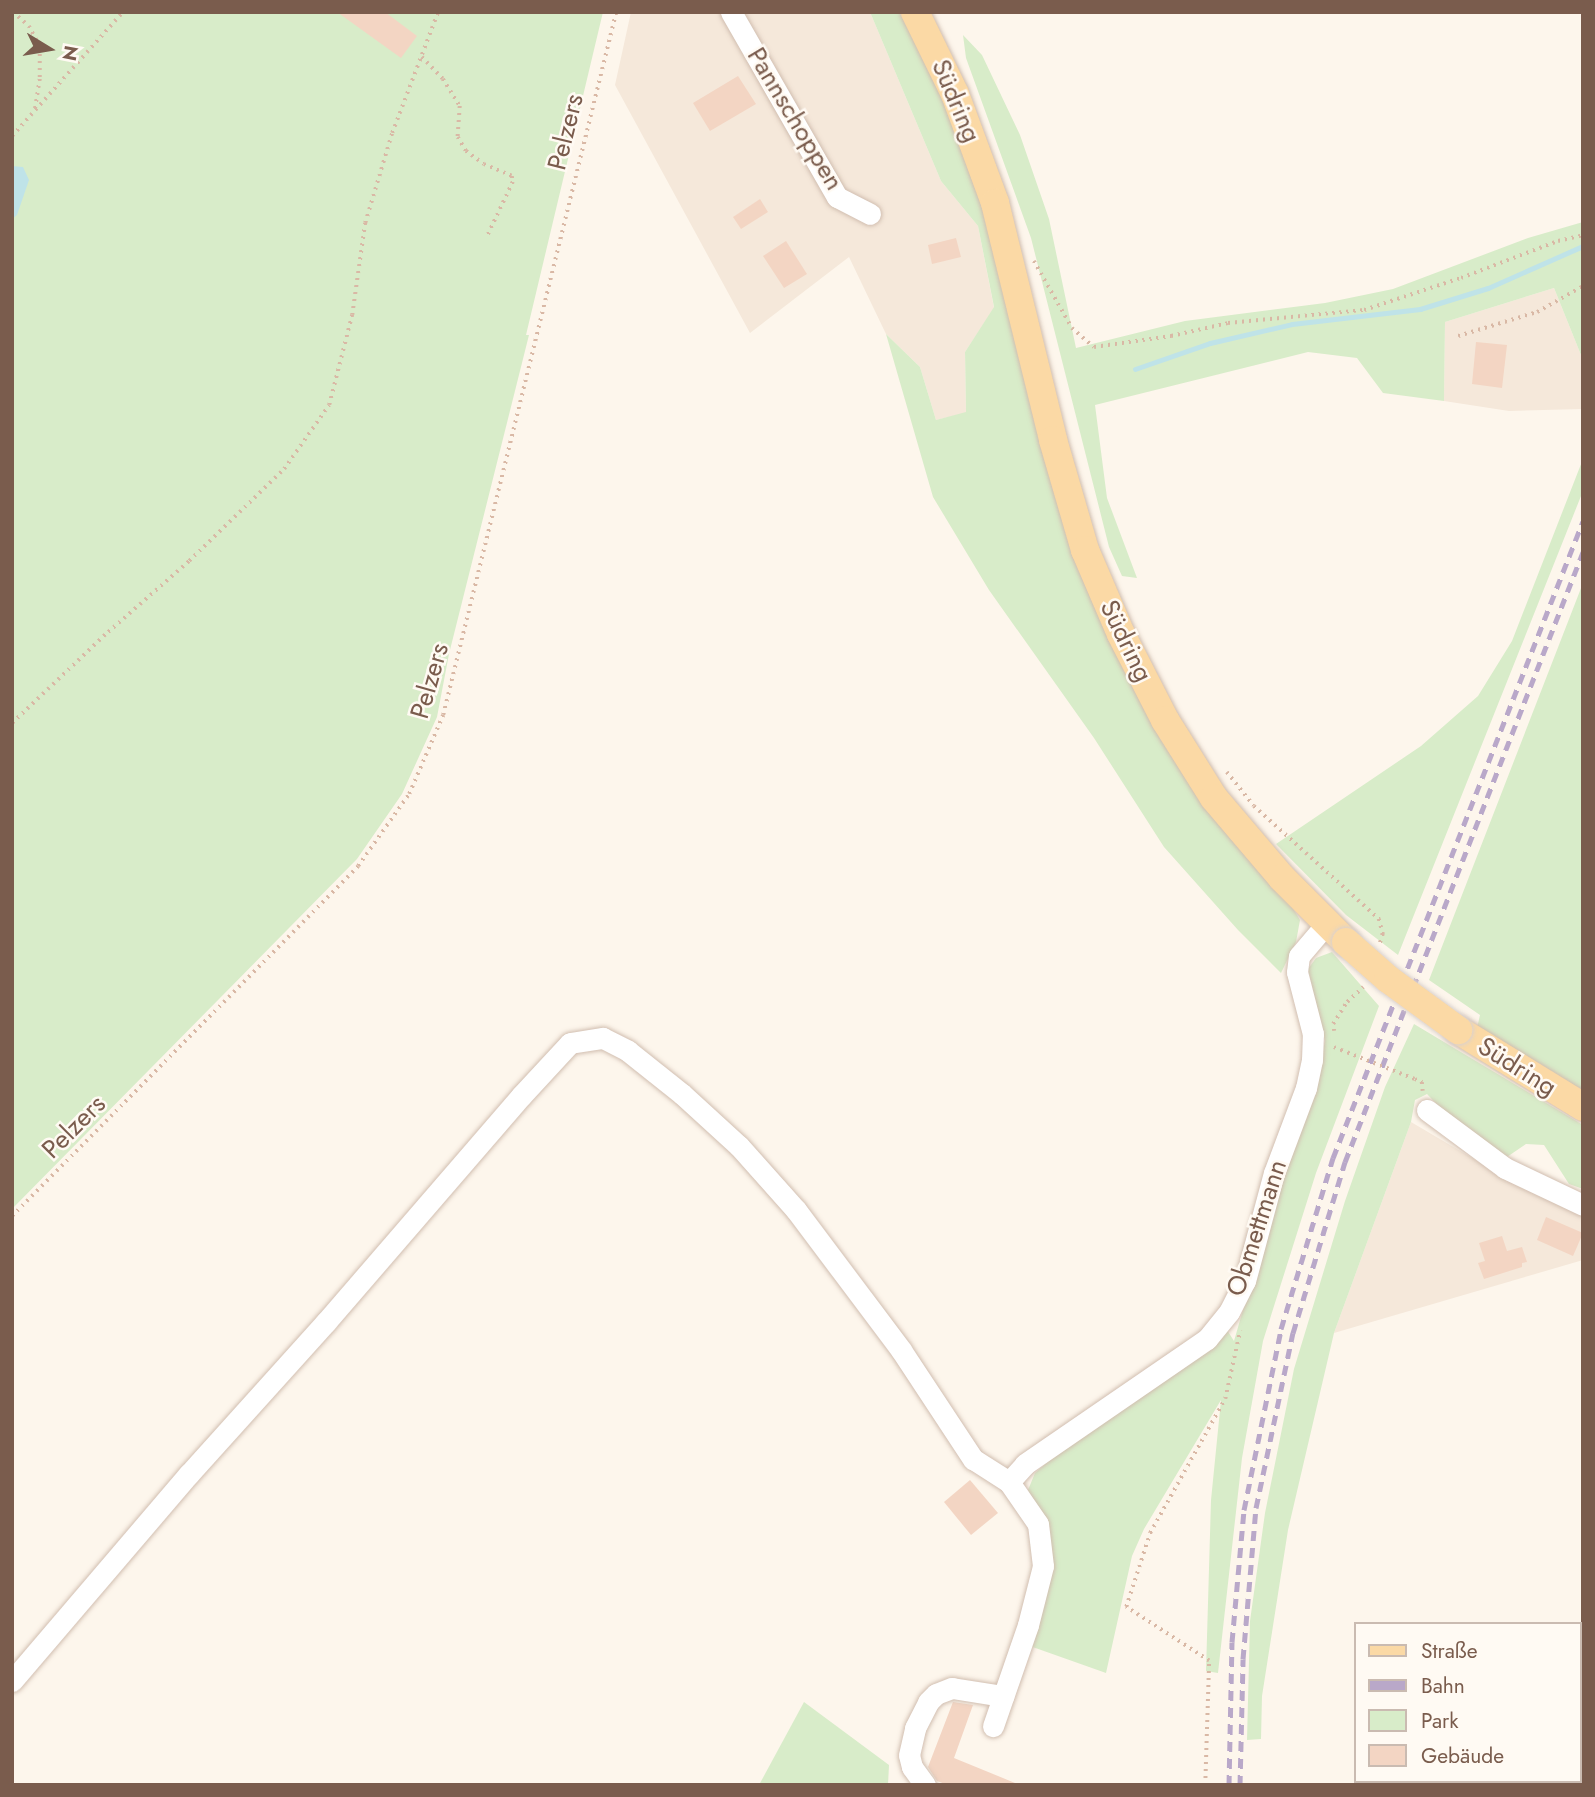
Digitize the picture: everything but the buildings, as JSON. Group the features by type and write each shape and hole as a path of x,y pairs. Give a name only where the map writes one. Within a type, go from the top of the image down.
{"main road":[{"name":"Südring","path":"915,12 955,94 995,203 1053,440 1085,550 1121,634 1165,720 1214,798 1282,878 1337,933 1388,979 1458,1030 1583,1107"}],"street":[{"name":"Pannschoppen","path":"732,12 837,197 870,214"},
{"name":"Obmettmann","path":"1009,1482 1025,1464 1207,1339 1230,1312 1245,1281 1274,1173 1306,1088 1312,1060 1313,1034 1297,972 1299,956 1337,933"},
{"path":"12,1681 189,1474 570,1043 603,1038 628,1051 682,1094 739,1146 796,1210 901,1350 974,1459 1009,1482 1038,1524 1043,1566 1028,1625 993,1726"},
{"path":"1427,1110 1505,1168 1583,1205"},
{"path":"925,1785 912,1767 909,1755 915,1728 928,1702 936,1694 952,1688 1003,1696"}],"path":[{"path":"13,12 29,26 40,47 40,79 34,111"},
{"path":"12,136 123,12"},
{"path":"12,723 189,561 284,469 329,405 352,315 365,223 392,133 438,12"},
{"name":"Pelzers","path":"12,1216 358,866 409,794 443,715 616,12"},
{"path":"422,57 443,79 460,106 458,137 466,151 484,164 512,176 513,182 488,235"},
{"path":"1031,273 1030,259 1072,328 1094,347 1171,336 1228,323 1364,310 1461,278 1558,241 1583,235"},
{"path":"1458,336 1537,312 1583,286"},
{"path":"1222,765 1254,806 1380,919 1383,934 1377,953"},
{"path":"1366,981 1333,1024 1334,1047 1415,1079"},
{"path":"1205,1785 1209,1661 1126,1607 1150,1533 1225,1399 1242,1323"}],"shaded area":[{"path":"631,12 870,12 941,181 978,226 994,308 965,352 966,413 936,420 920,367 886,334 849,257 750,333 615,85"},
{"path":"1554,288 1583,360 1583,409 1509,411 1444,401 1445,322"},
{"path":"1411,1122 1501,1175 1583,1215 1583,1260 1334,1333"}],"green space":[{"path":"12,12 603,12 526,335 529,335 449,654 437,717 402,794 357,859 12,1209"},
{"path":"870,12 899,12 930,68 979,188 1074,549 1300,920 1296,942 1281,973 1238,930 1164,847 1094,738 989,590 933,497 886,334 920,367 936,420 966,412 965,352 994,307 978,226 941,181"},
{"path":"963,35 982,55 1020,135 1049,219 1076,348 1185,321 1325,303 1393,289 1528,238 1583,222 1583,360 1554,288 1445,322 1444,401 1383,393 1357,358 1308,352 1095,405 1107,498 1137,578 1122,576 1109,547 1031,238 966,58"},
{"path":"1583,459 1583,491 1398,955 1346,915 1276,844 1421,746 1478,696 1512,641"},
{"path":"1583,583 1583,1094 1477,1028 1480,1015 1429,980"},
{"path":"1332,952 1379,1006 1316,1173 1263,1341 1242,1458 1218,1673 1206,1671 1211,1500 1221,1400 1144,1529 1132,1556 1106,1673 1027,1645 1041,1607 1035,1507 1028,1490 1035,1473 1065,1447 1227,1330 1234,1341 1285,1165 1314,1093 1325,1041 1308,969 1316,958"},
{"path":"1414,1024 1583,1125 1583,1189 1569,1184 1544,1145 1526,1144 1504,1159 1454,1122 1427,1094 1415,1100 1411,1122 1334,1333 1288,1530 1262,1696 1261,1739 1247,1740 1250,1621 1265,1513 1294,1369 1345,1201 1385,1087"},
{"path":"804,1702 889,1765 888,1785 759,1785"}],"water":[{"path":"12,166 23,167 29,180 17,215 12,219"}],"waterway":[{"path":"1135,369 1210,343 1292,324 1420,309 1488,288 1583,246"}],"railway":[{"path":"1229,1785 1232,1642 1244,1510 1281,1329 1333,1158 1583,521"},
{"path":"1240,1785 1243,1659 1256,1508 1293,1333 1345,1162 1583,552"}]}
